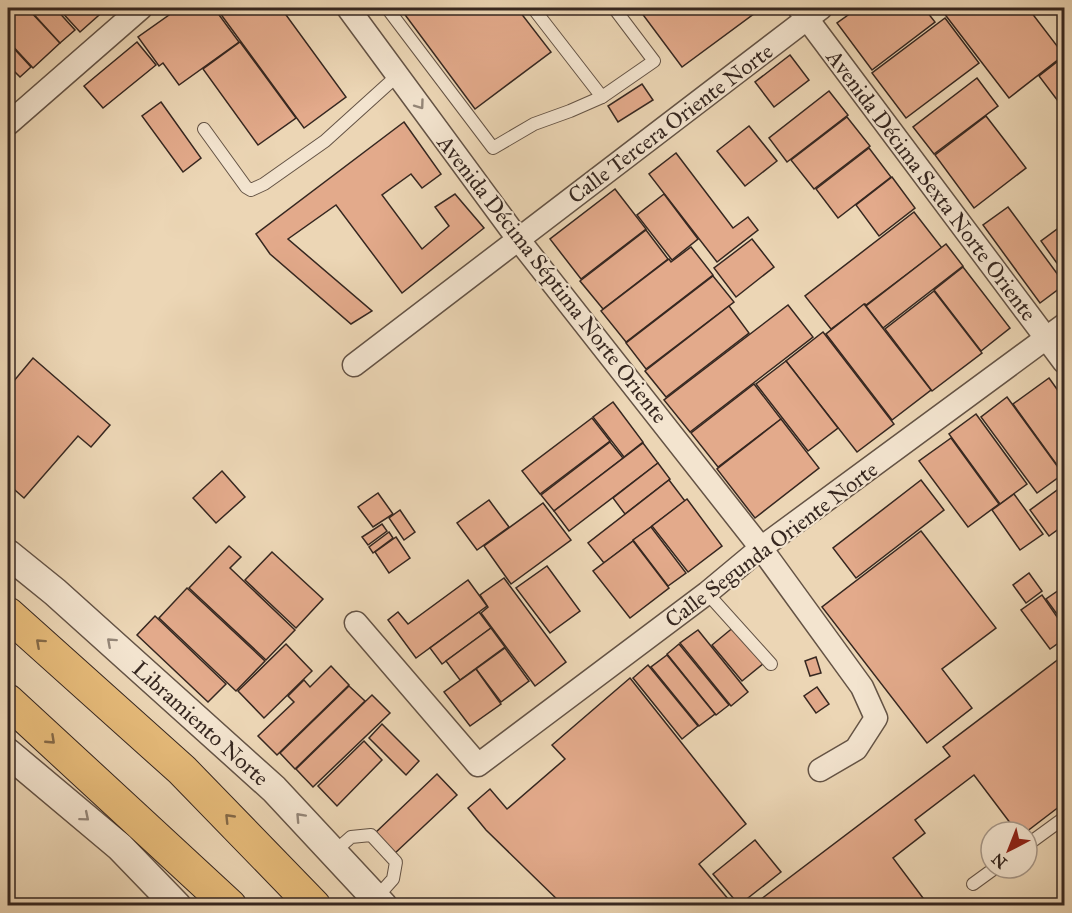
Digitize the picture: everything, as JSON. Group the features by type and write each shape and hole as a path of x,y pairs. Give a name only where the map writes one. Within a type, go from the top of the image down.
{"highway":[{"path":"8,614 182,770 314,906"},
{"path":"8,701 230,906"}],"street":[{"path":"8,124 141,8"},
{"name":"Avenida Décima Séptima Norte Oriente","path":"348,8 518,239 761,548 862,687 876,718 856,749 820,770"},
{"name":"Calle Tercera Oriente Norte","path":"354,365 809,11"},
{"name":"Avenida Décima Sexta Norte Oriente","path":"809,11 1056,332 1065,362"},
{"name":"Calle Segunda Oriente Norte","path":"356,623 478,765 707,593 761,548 1056,332"},
{"name":"Libramiento Norte","path":"8,554 55,592 274,789 380,902"},
{"path":"8,753 120,847 177,906"}],"lane":[{"path":"387,8 493,148 534,124 603,97 654,61 614,8"},
{"path":"533,8 603,97"},
{"path":"204,129 246,187 251,190 325,141 398,75"},
{"path":"707,593 771,664"},
{"path":"1039,836 1065,818"},
{"path":"334,852 351,837 371,835 396,862 393,879 380,902"},
{"path":"973,884 979,880"}],"building":[{"path":"8,8 27,8 60,43 33,68 8,41"},
{"path":"28,8 55,8 75,30 60,43"},
{"path":"58,8 107,8 80,32"},
{"path":"179,8 214,8 239,42 179,85 163,63 159,66 138,37"},
{"path":"218,8 281,8 346,97 304,128"},
{"path":"400,8 517,8 551,52 475,109"},
{"path":"638,8 751,8 755,13 682,67"},
{"path":"858,8 924,8 935,22 872,70 837,23"},
{"path":"940,8 1028,8 1064,55 1009,98"},
{"path":"945,18 979,63 906,118 872,73"},
{"path":"8,42 31,67 20,77 15,72 8,79"},
{"path":"137,42 156,65 103,108 84,86"},
{"path":"240,42 296,118 258,145 203,69"},
{"path":"790,55 809,80 774,107 755,82"},
{"path":"1062,58 1064,62 1064,109 1039,76"},
{"path":"977,78 998,106 934,154 913,127"},
{"path":"642,84 653,100 618,122 608,106"},
{"path":"829,91 848,115 787,162 769,138"},
{"path":"161,102 201,158 183,172 142,116"},
{"path":"986,116 1026,168 974,208 935,155"},
{"path":"847,117 870,146 814,189 791,160"},
{"path":"404,122 441,174 422,188 411,174 382,195 422,249 449,226 435,207 455,194 484,228 402,293 336,205 288,239 372,311 351,324 270,254 256,234"},
{"path":"749,126 777,161 745,186 717,151"},
{"path":"869,148 891,177 838,218 816,189"},
{"path":"676,153 733,228 748,217 758,230 717,262 649,174"},
{"path":"892,177 915,208 879,236 856,205"},
{"path":"615,189 646,229 581,279 550,239"},
{"path":"664,194 698,239 672,260 637,215"},
{"path":"1008,207 1064,283 1040,303 983,225"},
{"path":"914,212 942,248 831,329 805,296"},
{"path":"1064,224 1064,273 1041,241"},
{"path":"646,230 668,259 603,309 580,281"},
{"path":"752,239 774,267 736,297 714,268"},
{"path":"946,244 963,266 883,328 866,306"},
{"path":"691,247 713,275 626,342 601,311 669,259 671,262"},
{"path":"963,267 1010,328 981,351 934,290"},
{"path":"713,276 734,302 646,369 626,343"},
{"path":"934,291 982,353 932,391 885,329"},
{"path":"864,304 931,390 892,420 826,334"},
{"path":"788,305 813,337 690,432 664,400"},
{"path":"729,306 749,333 666,397 645,371"},
{"path":"823,332 894,424 857,452 786,361"},
{"path":"33,358 110,425 91,447 78,436 24,498 8,484 8,388"},
{"path":"786,361 838,428 808,451 756,384"},
{"path":"1049,378 1064,399 1064,470 1062,472 1013,404"},
{"path":"754,384 781,419 718,467 691,433"},
{"path":"1007,397 1063,474 1037,493 981,417"},
{"path":"613,402 643,442 624,457 593,417"},
{"path":"976,414 1027,484 1000,504 949,434"},
{"path":"592,418 610,441 540,494 522,471"},
{"path":"781,419 819,468 755,518 717,469"},
{"path":"951,438 999,504 968,527 919,461"},
{"path":"610,442 623,458 554,511 541,495"},
{"path":"643,443 658,463 569,531 554,511"},
{"path":"658,463 670,479 625,514 613,498"},
{"path":"222,471 245,497 216,523 193,498"},
{"path":"669,480 685,501 604,563 588,543"},
{"path":"921,480 944,510 856,578 833,548"},
{"path":"1064,485 1064,525 1049,536 1030,510"},
{"path":"378,493 393,514 373,527 358,507"},
{"path":"1014,494 1043,534 1020,550 992,510"},
{"path":"687,499 722,546 688,572 652,526"},
{"path":"489,500 509,527 477,550 457,523"},
{"path":"543,503 571,540 511,584 484,546"},
{"path":"400,510 415,532 404,540 389,518"},
{"path":"382,524 387,531 368,545 362,537"},
{"path":"651,527 686,573 668,586 633,540"},
{"path":"921,531 996,628 942,669 972,708 927,743 822,607"},
{"path":"389,532 393,538 373,553 369,547"},
{"path":"396,537 410,558 389,573 375,552"},
{"path":"633,541 669,588 630,618 593,571"},
{"path":"229,546 241,557 230,568 295,630 266,660 189,588"},
{"path":"272,552 323,599 296,628 245,580"},
{"path":"547,566 580,611 550,633 516,588"},
{"path":"1029,573 1042,591 1026,603 1013,585"},
{"path":"504,578 566,662 535,686 481,613 488,607 480,595"},
{"path":"468,580 487,606 416,658 388,620 398,612 408,624"},
{"path":"187,588 265,661 236,691 159,618"},
{"path":"1062,588 1064,591 1064,620 1062,621 1046,599"},
{"path":"1042,595 1064,627 1064,639 1050,649 1021,610"},
{"path":"479,612 491,628 442,664 430,648"},
{"path":"155,616 226,684 208,702 137,635"},
{"path":"735,626 764,663 742,681 712,645"},
{"path":"491,628 505,647 460,680 446,661"},
{"path":"698,630 748,692 731,706 680,643"},
{"path":"286,644 312,671 264,718 238,691"},
{"path":"679,644 729,705 716,715 667,654"},
{"path":"505,648 529,681 501,702 476,669"},
{"path":"667,655 715,714 699,726 651,667"},
{"path":"1064,655 1064,803 1039,822 1039,820 1008,820 974,775 915,820 925,833 893,858 929,906 752,906 950,756 943,747"},
{"path":"816,657 821,673 810,676 805,661"},
{"path":"648,665 698,726 682,739 633,678"},
{"path":"331,666 349,685 277,755 258,736 294,702 288,696 304,680 310,687"},
{"path":"476,669 501,704 470,726 444,692"},
{"path":"630,678 746,824 699,864 734,906 564,906 486,830 468,808 490,789 507,809 565,759 552,745"},
{"path":"349,686 365,701 295,769 280,753"},
{"path":"817,687 829,704 816,713 804,696"},
{"path":"372,695 390,713 313,787 296,769"},
{"path":"382,724 419,761 406,775 369,738"},
{"path":"364,741 382,760 337,806 318,786"},
{"path":"437,774 457,795 393,855 374,834"},
{"path":"755,840 781,872 739,905 713,874"}]}
